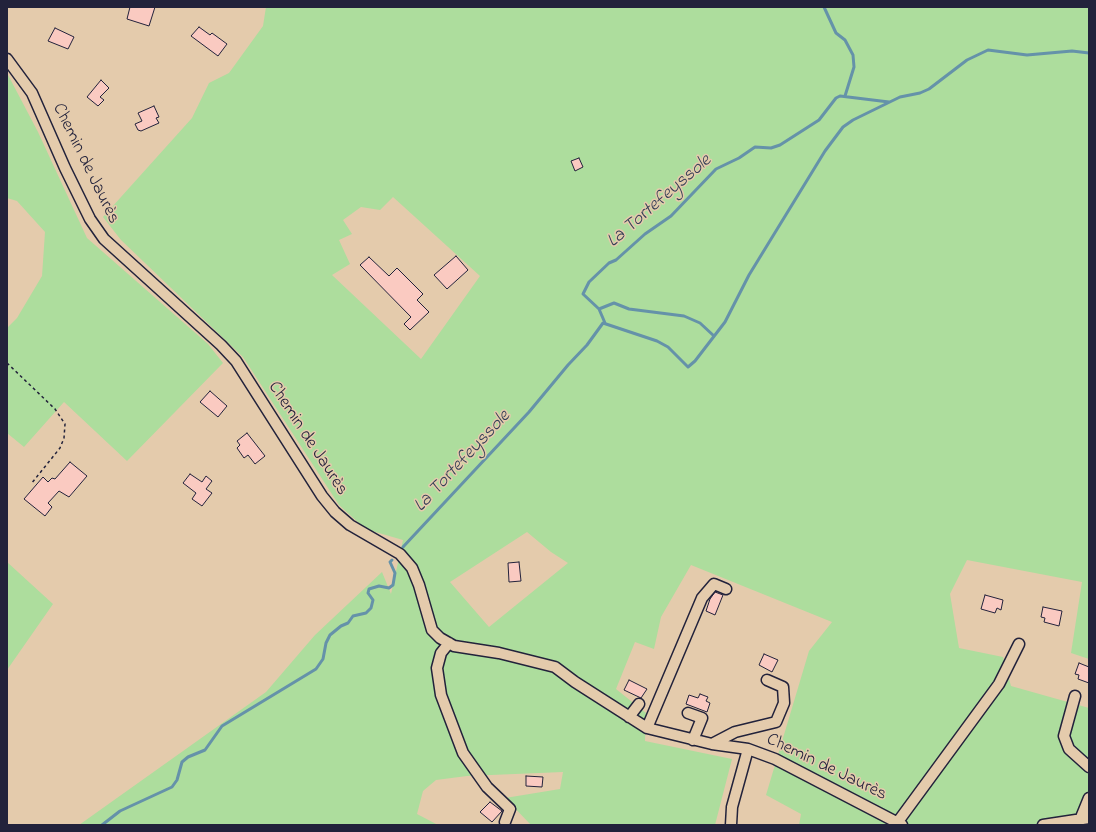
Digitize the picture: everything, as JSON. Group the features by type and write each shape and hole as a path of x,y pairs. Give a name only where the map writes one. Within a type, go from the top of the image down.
{"street":[{"name":"Chemin de Jaurès","path":"7,59 32,93 90,219 104,239 221,344 236,361 322,496 335,512 350,525 400,554 412,568 419,585 432,630 440,638 454,646 499,653 555,667 629,718 647,728 712,744 748,749 775,758 899,824"},
{"path":"647,728 702,598 714,584 726,589"},
{"path":"449,643 441,653 437,668 441,695 463,753 488,787 510,809 505,822"},
{"path":"899,824 999,684 1019,644"},
{"path":"712,744 735,732 776,722 784,703 782,686 767,680"},
{"path":"1075,696 1064,736 1070,749 1089,767"},
{"path":"629,718 639,704"},
{"path":"688,713 702,718 693,740"},
{"path":"731,825 732,807 748,749"},
{"path":"1043,825 1084,819 1089,798"}],"path":[{"path":"7,364 56,409 65,424 64,438 60,448 31,484"}],"green space":[{"path":"266,7 1089,7 1089,659 1071,653 1082,582 967,560 950,594 959,648 1003,657 1011,686 1089,708 1089,825 799,825 801,814 766,795 809,651 832,622 691,565 661,617 654,649 635,642 616,689 646,713 645,741 732,759 715,825 531,825 505,798 560,789 563,772 467,776 436,780 423,791 417,814 438,825 79,825 266,692 315,635 382,572 391,594 403,540 372,531 362,526 339,505 243,357 121,240 103,217 192,118 209,83 229,73 263,26","holes":["393,197 480,276 421,359 332,275 350,264 339,240 352,234 343,220 361,207 380,210","527,532 551,552 568,563 489,627 450,582"]},
{"path":"7,73 38,132 87,238 208,344 223,363 127,461 64,402 24,447 7,433 7,328 17,318 42,276 45,232 17,201 7,198"},
{"path":"7,562 53,604 7,670"}],"building":[{"path":"130,7 155,7 149,26 127,19"},
{"path":"199,27 210,35 212,33 227,44 218,56 191,36"},
{"path":"55,28 74,37 68,49 48,41"},
{"path":"101,80 109,88 100,97 104,100 98,106 87,97"},
{"path":"154,106 159,117 156,118 159,123 141,131 138,130 135,124 142,121 138,113"},
{"path":"579,158 583,167 575,171 571,161"},
{"path":"456,256 468,270 447,289 434,275"},
{"path":"369,257 389,276 397,268 423,294 417,300 429,312 410,330 404,324 411,317 360,265"},
{"path":"210,391 227,406 218,417 200,402"},
{"path":"247,433 265,456 255,464 248,455 244,458 237,448 240,445 237,441"},
{"path":"70,462 87,476 69,497 59,491 48,503 52,507 45,516 24,499 43,477 48,482 52,478 55,479"},
{"path":"190,474 202,482 206,476 212,481 206,489 212,493 202,506 192,499 196,493 183,483"},
{"path":"519,562 521,581 509,582 508,563"},
{"path":"715,592 723,595 715,615 706,611 710,599"},
{"path":"985,595 1003,600 1001,610 997,608 995,613 981,609"},
{"path":"1043,607 1062,611 1059,626 1044,622 1045,618 1041,617"},
{"path":"764,654 778,660 772,672 759,665"},
{"path":"1079,663 1089,667 1089,683 1078,679 1079,675 1075,674"},
{"path":"629,680 647,689 641,698 624,690"},
{"path":"700,694 708,697 706,701 710,703 707,712 686,704 689,695 698,698"},
{"path":"526,776 543,777 542,787 526,786"},
{"path":"490,802 502,811 492,822 480,812"}],"waterway":[{"path":"824,7 836,33 845,40 853,55 854,67 845,96"},
{"name":"La Tortefeyssole","path":"403,547 529,412 568,365 587,345 603,323 657,341 668,347 688,367 695,361 725,322 749,275 825,151 843,127 853,120 900,97 920,93 929,89 967,60 988,50 1027,55 1072,51 1089,53"},
{"name":"La Tortefeyssole","path":"605,323 599,309 583,294 589,282 609,263 616,260 645,234 671,216 716,169 739,158 755,147 771,148 780,145 819,120 836,98 840,96 889,102"},
{"name":"La Tortefeyssole","path":"599,309 614,303 629,309 684,316 700,323 714,336"},
{"name":"La Tortefeyssole","path":"102,825 120,811 172,787 177,780 182,762 188,757 205,750 222,726 316,669 323,659 326,643 330,635 341,626 348,623 353,616 366,613 371,608 373,600 368,593 369,589 379,586 389,588 393,585 395,573 390,562 392,560"}]}
